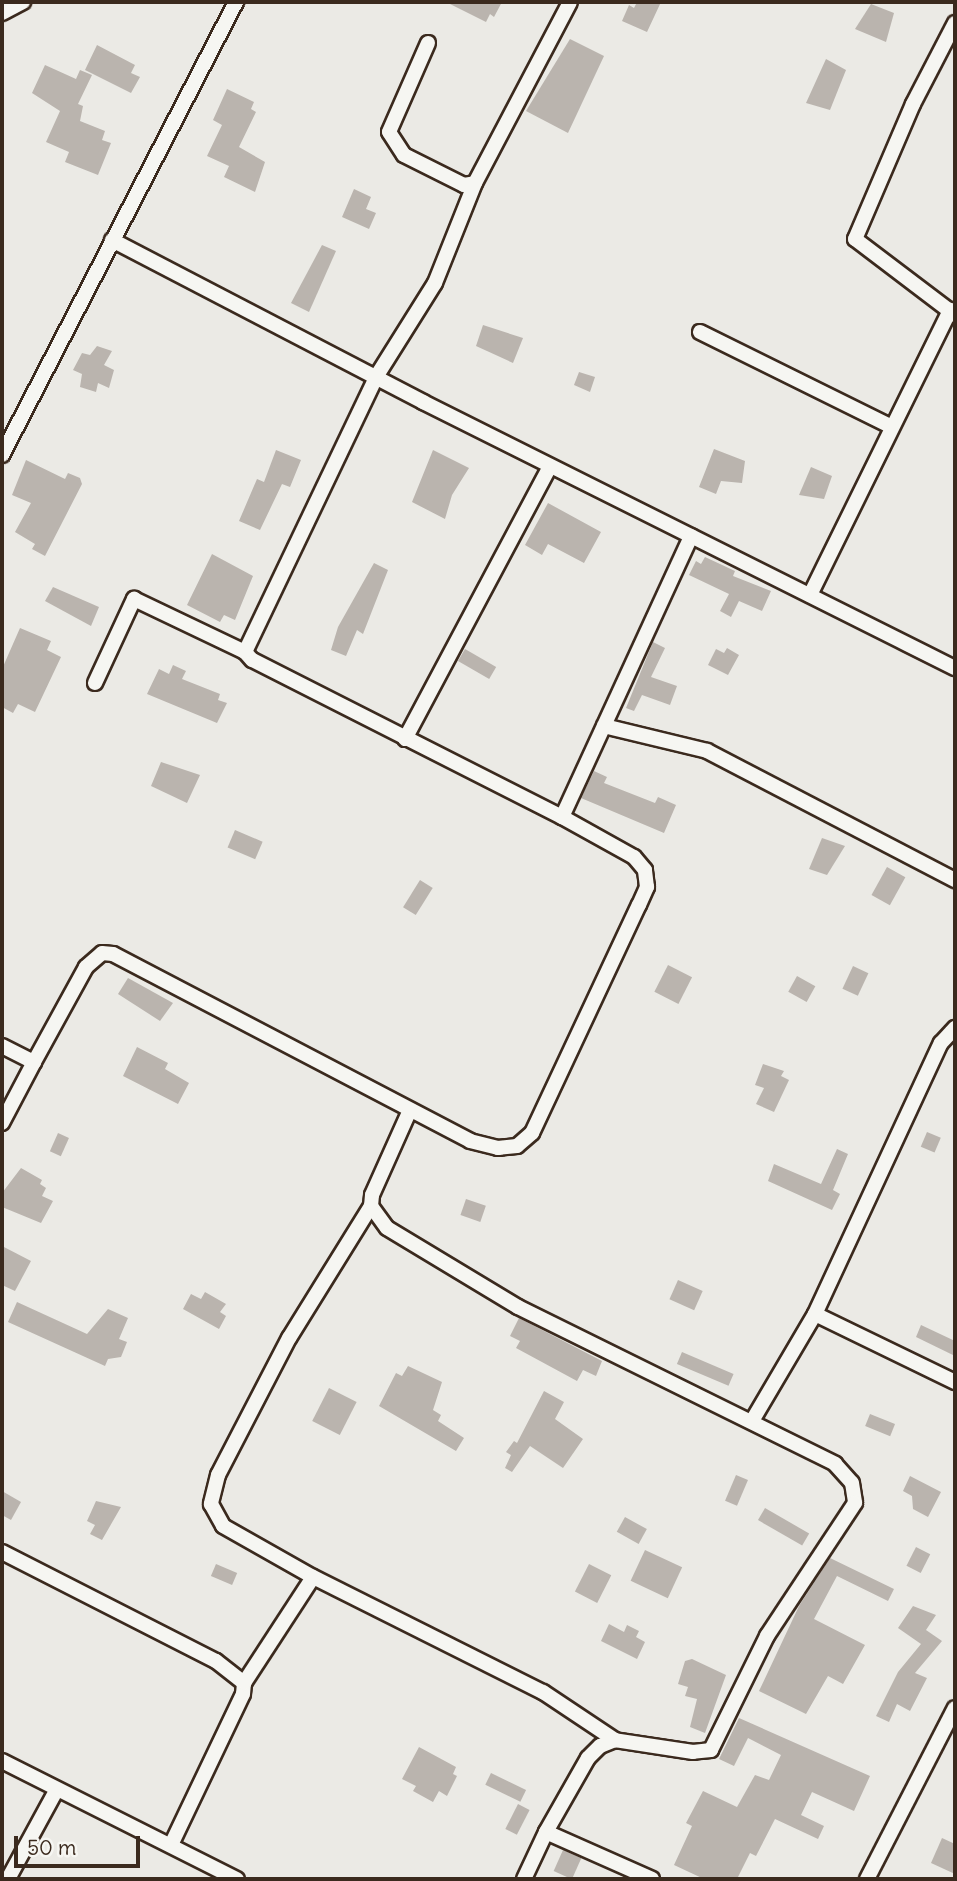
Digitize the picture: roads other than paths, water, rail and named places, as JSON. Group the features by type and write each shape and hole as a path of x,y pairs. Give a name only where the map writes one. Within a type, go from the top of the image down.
{"street":[{"path":"2,13 23,2"},
{"path":"2,455 236,2"},
{"path":"245,652 376,377 435,283 475,183 570,2"},
{"path":"810,595 890,426 952,312 855,239 913,104 955,23"},
{"path":"428,43 388,132 404,155 464,185 475,183"},
{"path":"112,240 550,466 955,667"},
{"path":"699,332 890,426"},
{"path":"405,738 550,466"},
{"path":"562,817 691,536"},
{"path":"2,1123 86,967 102,953 113,954 470,1141 498,1149 517,1146 532,1133 647,887 645,870 634,857 562,817 252,660 245,652 134,599 94,683"},
{"path":"604,726 707,751 955,880"},
{"path":"752,1421 815,1314 941,1043 955,1028"},
{"path":"2,1046 34,1062"},
{"path":"371,1206 398,1236 518,1307 835,1464 852,1483 855,1503 767,1636 711,1750 694,1752 615,1740 543,1692 313,1577 223,1526 211,1504 218,1475 289,1338 371,1206 372,1195 410,1110"},
{"path":"815,1314 955,1382"},
{"path":"2,1552 216,1661 244,1683"},
{"path":"171,1846 244,1683 313,1577"},
{"path":"867,1879 955,1708"},
{"path":"524,1879 546,1832 588,1758 615,1740"},
{"path":"2,1761 237,1879"},
{"path":"8,1879 57,1789"},
{"path":"546,1832 652,1879"}]}
